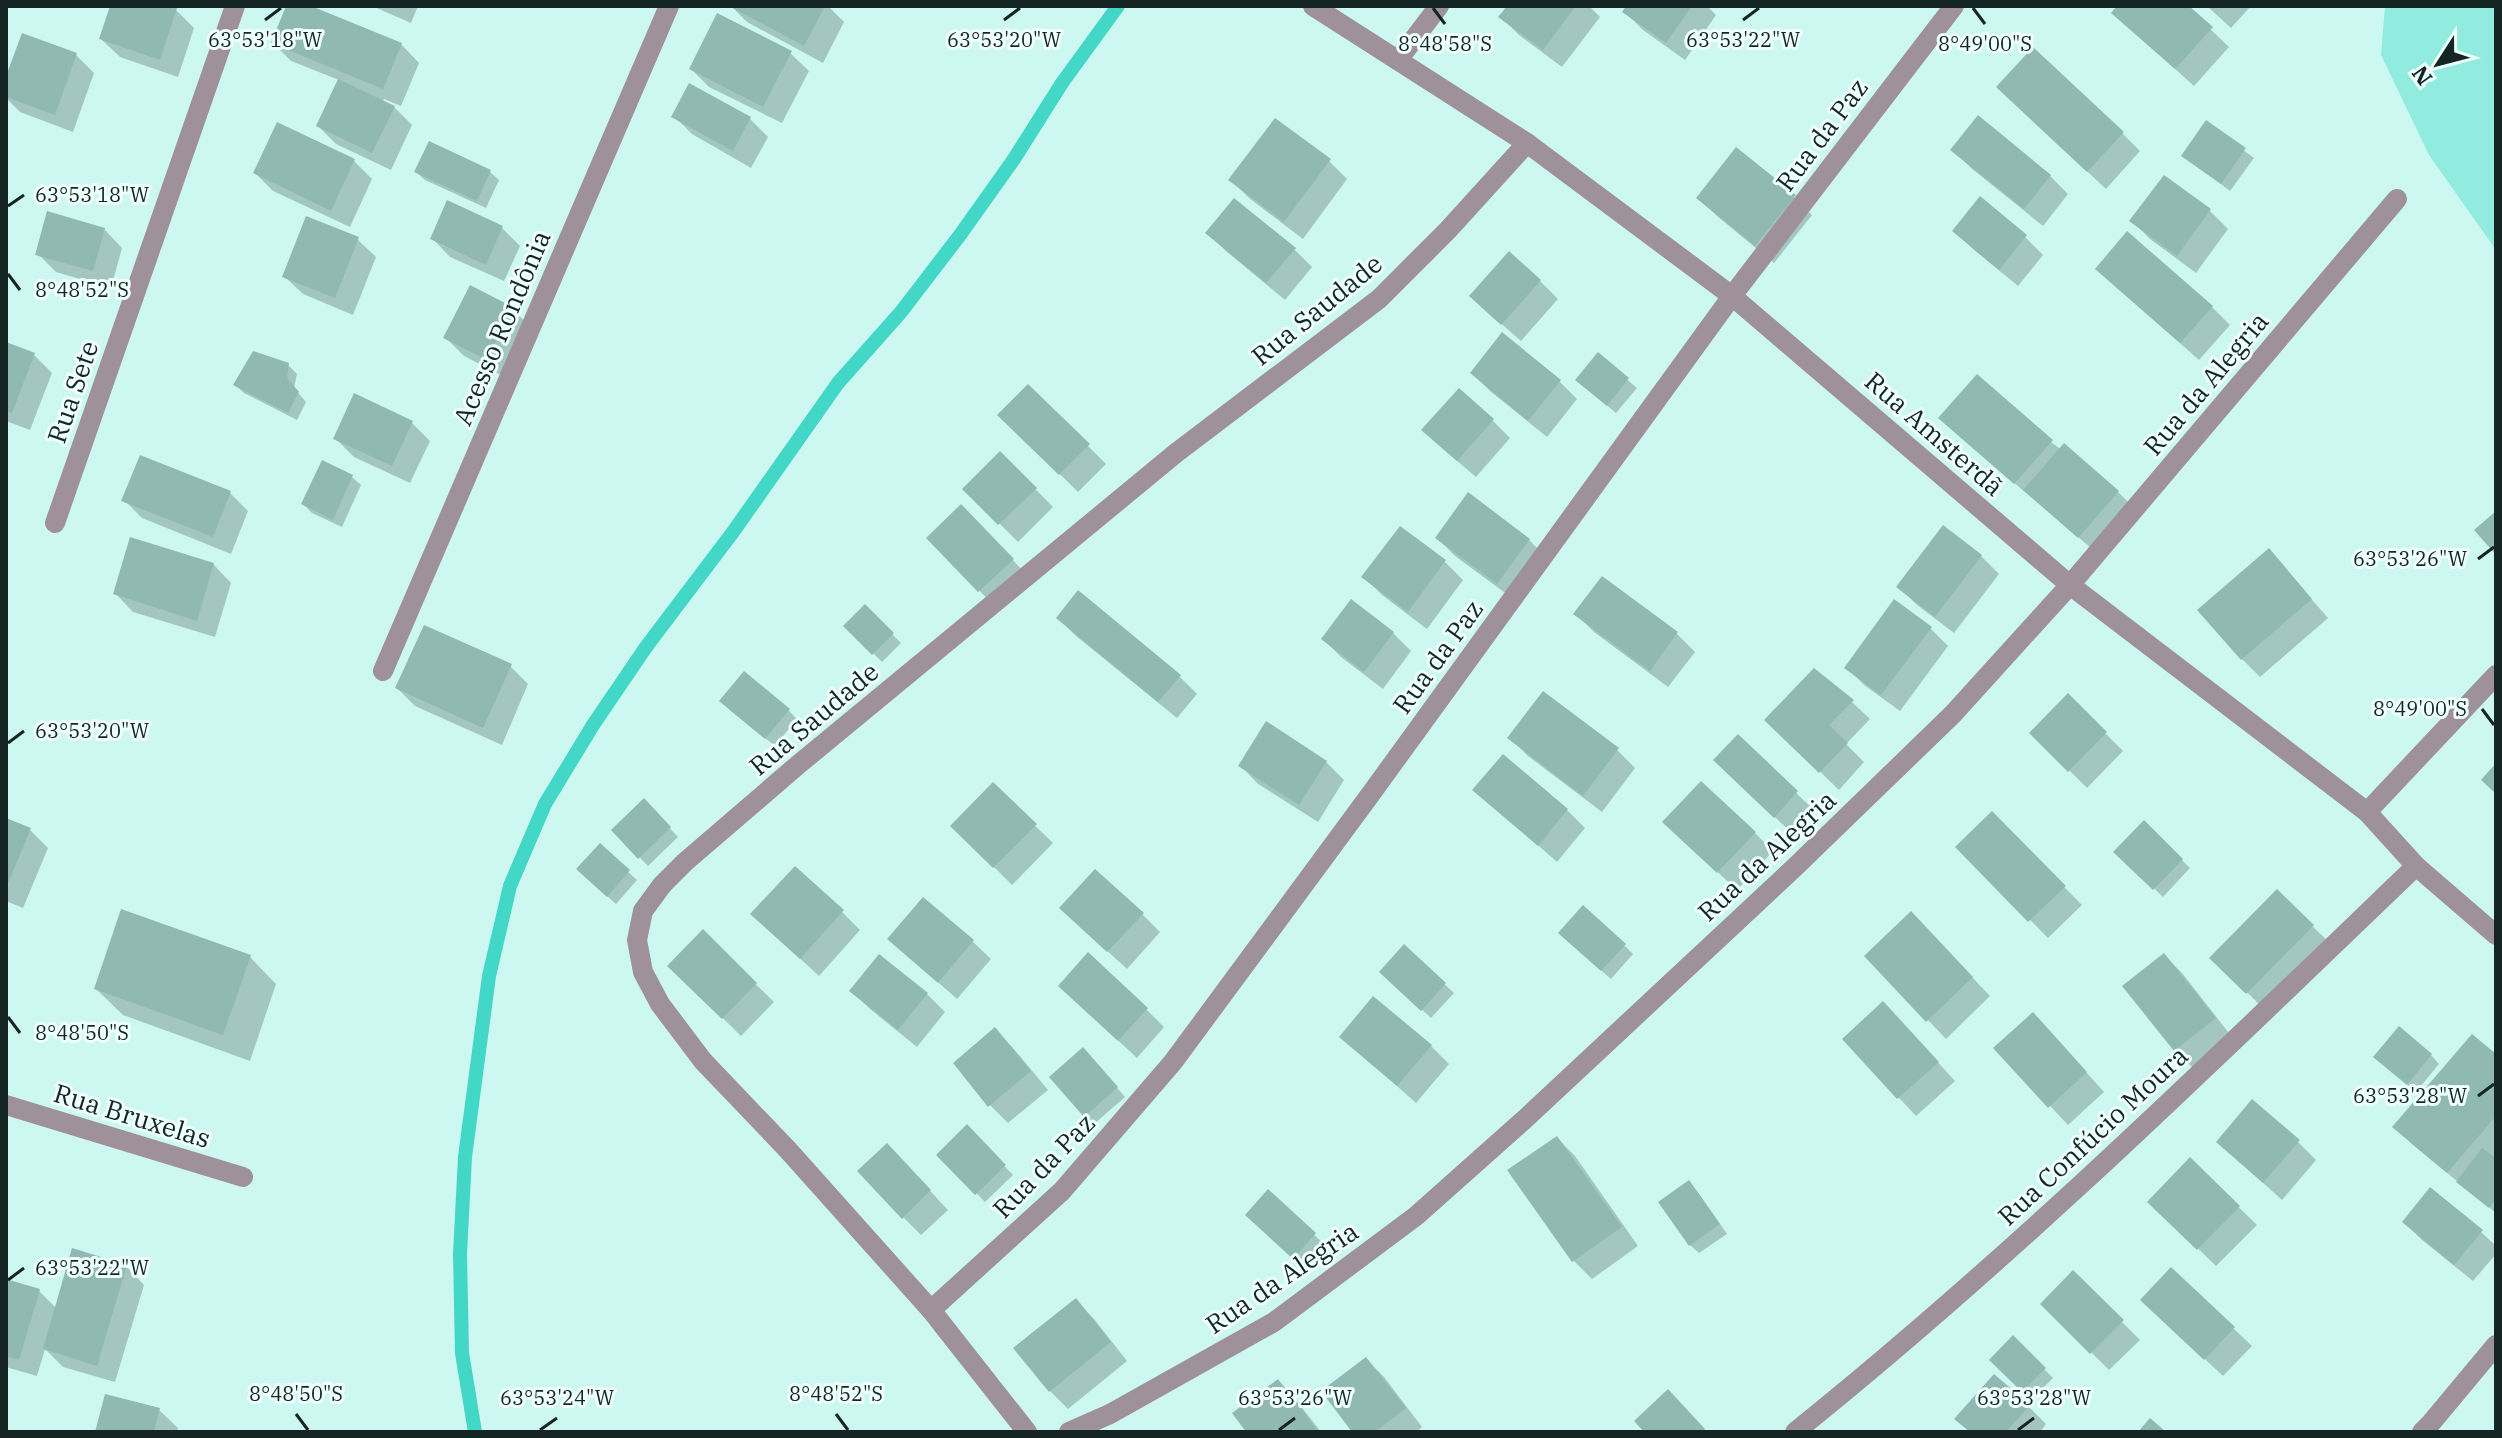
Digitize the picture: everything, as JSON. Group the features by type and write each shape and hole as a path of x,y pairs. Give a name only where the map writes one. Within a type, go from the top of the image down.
{"street":[{"name":"Rua Sete","path":"55,523 235,6"},
{"name":"Acesso Rondônia","path":"383,671 669,6"},
{"name":"Rua Amsterdã","path":"1313,6 1527,143 1732,296 2070,585 2367,812 2416,866 2496,935"},
{"path":"1398,60 1439,6"},
{"name":"Rua da Paz","path":"931,1310 1062,1191 1173,1062 1732,296 1954,6"},
{"name":"Rua Saudade","path":"1027,1432 931,1310 788,1150 703,1061 660,1004 643,972 637,940 643,911 662,885 685,862 811,754 1176,453 1379,299 1448,230 1527,143"},
{"name":"Rua da Alegria","path":"1069,1432 1110,1414 1274,1322 1416,1216 1525,1119 1794,868 1953,714 2070,585 2397,199"},
{"path":"2367,812 2496,675"},
{"name":"Rua Confúcio Moura","path":"1795,1432 1853,1385 2108,1161 2416,866"},
{"name":"Rua Bruxelas","path":"6,1105 243,1177"},
{"path":"2422,1432 2496,1345"}],"green space":[{"path":"2385,6 2496,6 2496,250 2429,155 2381,55"}],"building":[{"path":"110,6 177,8 160,60 99,39"},
{"path":"286,6 311,6 402,43 383,89 271,43"},
{"path":"729,6 825,6 804,46"},
{"path":"1507,6 1576,6 1543,50 1498,17"},
{"path":"1626,6 1692,6 1666,43 1622,12"},
{"path":"2117,6 2189,6 2213,27 2175,69 2111,13"},
{"path":"717,13 792,51 763,107 689,69"},
{"path":"22,33 77,53 55,115 6,97 6,76"},
{"path":"2033,47 2124,132 2087,172 1996,87"},
{"path":"338,79 395,106 372,153 316,126"},
{"path":"689,83 751,117 733,151 671,117"},
{"path":"1978,115 2051,175 2024,209 1950,150"},
{"path":"1275,118 1331,159 1284,222 1228,180"},
{"path":"2206,120 2246,148 2221,184 2181,156"},
{"path":"277,122 355,159 331,211 253,173"},
{"path":"429,141 491,170 477,201 414,172"},
{"path":"1736,147 1796,195 1755,246 1696,198"},
{"path":"2164,175 2211,209 2177,256 2129,221"},
{"path":"1980,196 2027,235 1999,270 1952,231"},
{"path":"1234,198 1296,248 1266,283 1205,233"},
{"path":"447,200 503,226 486,265 430,239"},
{"path":"47,211 105,228 93,271 35,255"},
{"path":"306,216 359,237 335,298 282,277"},
{"path":"2127,231 2213,306 2180,343 2095,269"},
{"path":"1509,251 1541,280 1501,325 1469,296"},
{"path":"470,285 513,307 487,360 443,338"},
{"path":"1502,332 1561,380 1528,421 1470,373"},
{"path":"6,342 35,353 12,413 6,411"},
{"path":"253,351 289,363 287,378 299,392 288,413 233,385"},
{"path":"1598,352 1629,378 1607,406 1575,380"},
{"path":"1977,374 2053,440 2014,484 1938,418"},
{"path":"1028,384 1090,444 1059,475 997,415"},
{"path":"1459,388 1494,419 1457,461 1421,430"},
{"path":"354,393 413,421 392,466 333,439"},
{"path":"2064,443 2119,491 2078,538 2023,490"},
{"path":"1000,451 1037,488 998,525 962,489"},
{"path":"140,455 231,491 213,537 121,501"},
{"path":"322,460 353,475 333,520 301,504"},
{"path":"1468,492 1530,539 1497,584 1435,538"},
{"path":"961,504 1014,559 978,592 926,538"},
{"path":"2496,511 2496,555 2474,530"},
{"path":"1943,525 1982,555 1935,617 1896,587"},
{"path":"1400,526 1446,560 1408,612 1361,577"},
{"path":"130,537 214,563 197,621 113,594"},
{"path":"2269,548 2312,599 2241,660 2197,610"},
{"path":"1602,576 1678,632 1650,671 1573,614"},
{"path":"1078,590 1181,675 1158,702 1056,618"},
{"path":"1351,599 1394,632 1364,672 1321,639"},
{"path":"1894,599 1932,627 1881,695 1844,668"},
{"path":"865,604 894,633 872,655 843,626"},
{"path":"424,625 512,664 483,728 395,688"},
{"path":"1814,668 1854,700 1829,725 1848,743 1819,773 1764,720"},
{"path":"744,671 790,709 765,739 719,701"},
{"path":"1543,691 1619,748 1583,796 1507,738"},
{"path":"2068,693 2107,732 2068,772 2029,733"},
{"path":"1266,721 1327,761 1299,805 1238,766"},
{"path":"1738,734 1798,791 1774,818 1713,760"},
{"path":"1503,754 1568,809 1538,846 1472,790"},
{"path":"2496,763 2496,794 2481,780"},
{"path":"1701,781 1756,832 1717,873 1662,822"},
{"path":"993,782 1037,824 993,868 950,826"},
{"path":"644,798 671,827 638,859 611,830"},
{"path":"1992,811 2066,886 2028,922 1955,847"},
{"path":"6,818 31,828 6,888"},
{"path":"2144,820 2183,859 2153,890 2113,852"},
{"path":"600,843 630,870 607,897 576,869"},
{"path":"795,866 844,910 800,959 750,914"},
{"path":"1095,869 1144,913 1107,952 1059,908"},
{"path":"2277,889 2314,925 2246,994 2209,958"},
{"path":"923,897 974,940 938,983 887,939"},
{"path":"1583,905 1626,944 1601,971 1558,933"},
{"path":"121,909 251,955 223,1035 94,989"},
{"path":"1911,911 1973,977 1926,1022 1864,956"},
{"path":"703,929 757,983 722,1019 667,966"},
{"path":"1404,944 1446,983 1421,1011 1379,972"},
{"path":"1088,952 1148,1008 1118,1041 1058,986"},
{"path":"2164,953 2216,1018 2174,1051 2122,986"},
{"path":"879,954 928,993 898,1030 849,991"},
{"path":"1373,996 1432,1045 1397,1086 1339,1037"},
{"path":"1883,1001 1939,1062 1897,1099 1842,1039"},
{"path":"2033,1012 2087,1072 2048,1108 1993,1048"},
{"path":"2399,1026 2432,1054 2407,1085 2373,1057"},
{"path":"995,1027 1031,1071 988,1107 953,1063"},
{"path":"2472,1034 2496,1054 2496,1116 2447,1173 2392,1127"},
{"path":"1083,1047 1118,1087 1084,1117 1049,1077"},
{"path":"2252,1099 2300,1140 2263,1183 2216,1142"},
{"path":"967,1124 1006,1165 975,1195 936,1155"},
{"path":"1557,1136 1622,1227 1572,1262 1507,1170"},
{"path":"887,1143 931,1190 902,1219 857,1171"},
{"path":"2482,1148 2496,1158 2496,1199 2489,1208 2456,1182"},
{"path":"2190,1157 2240,1206 2197,1250 2147,1202"},
{"path":"1689,1180 1720,1224 1689,1246 1658,1202"},
{"path":"2430,1187 2483,1230 2454,1265 2402,1222"},
{"path":"1268,1189 1316,1233 1293,1259 1245,1215"},
{"path":"72,1248 127,1265 97,1366 43,1349"},
{"path":"2171,1267 2235,1327 2204,1360 2140,1300"},
{"path":"2073,1270 2124,1320 2090,1354 2040,1304"},
{"path":"6,1279 40,1289 19,1360 6,1356"},
{"path":"1076,1298 1111,1342 1049,1392 1013,1348"},
{"path":"2013,1335 2046,1368 2022,1392 1989,1360"},
{"path":"1366,1357 1406,1408 1375,1432 1352,1432 1321,1391"},
{"path":"1994,1374 2030,1405 2006,1432 1970,1432 1954,1419"},
{"path":"1278,1379 1319,1432 1246,1432 1232,1413"},
{"path":"1668,1389 1705,1429 1702,1432 1644,1432 1634,1421"},
{"path":"105,1394 160,1408 154,1432 95,1432"},
{"path":"2150,1418 2166,1432 2138,1432"}],"waterway":[{"path":"475,1432 462,1353 460,1254 465,1157 489,976 510,886 545,804 646,647 733,532 838,383 901,312 960,235 1118,6"}]}
